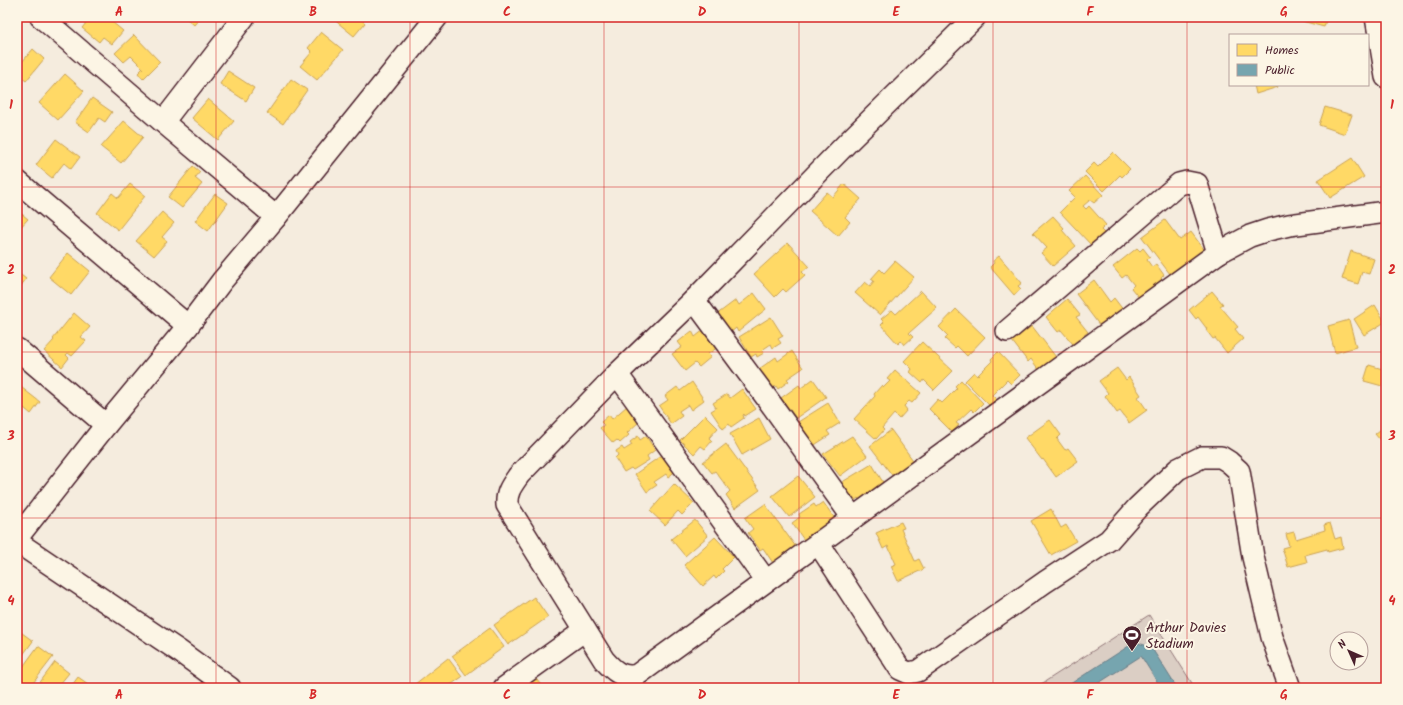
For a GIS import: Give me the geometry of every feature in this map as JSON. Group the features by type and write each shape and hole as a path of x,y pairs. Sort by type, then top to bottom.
{"street":[{"path":"163,122 244,17"},
{"path":"230,688 19,534 106,425 188,326 222,281 276,217 437,17"},
{"path":"975,17 850,140 694,300 617,374 519,476 509,490 507,505 604,660 614,671 630,677 637,675 1218,253 1250,236 1268,230 1289,225 1386,212"},
{"path":"1376,17 1386,77"},
{"path":"55,21 163,122 276,217"},
{"path":"17,181 188,326"},
{"path":"1007,331 1179,184 1186,182 1197,184 1218,253"},
{"path":"694,300 853,518"},
{"path":"17,350 106,425"},
{"path":"617,374 766,581"},
{"path":"818,543 900,669 909,673 918,671 1039,586 1109,540 1138,507 1178,469 1202,457 1221,457 1239,471 1254,557 1272,637 1290,688"},
{"path":"504,688 585,630"}],"shaded area":[{"name":"Arthur Davies Stadium","path":"1149,615 1195,688 1035,688"}],"building: Homes":[{"path":"91,17 106,17 123,31 112,44 103,37 99,42 82,28"},
{"path":"122,17 131,17 128,21"},
{"path":"185,17 201,17 194,25"},
{"path":"361,17 360,18 365,23 354,36 332,18"},
{"path":"1291,17 1327,17 1324,27"},
{"path":"321,32 343,50 317,80 300,66 312,52 308,48"},
{"path":"134,35 160,62 143,79 138,73 143,68 131,56 124,62 115,53"},
{"path":"33,49 44,59 26,81 17,74 17,68"},
{"path":"228,71 254,88 246,101 220,84"},
{"path":"65,74 84,91 58,120 39,103"},
{"path":"291,79 307,90 283,124 267,113"},
{"path":"1254,86 1278,87 1256,94"},
{"path":"92,98 112,112 105,122 99,118 89,132 75,122"},
{"path":"208,99 234,121 218,140 192,118"},
{"path":"1325,107 1352,115 1345,134 1319,125"},
{"path":"124,121 143,137 121,163 101,147"},
{"path":"56,139 80,157 71,169 64,163 52,178 36,165"},
{"path":"1113,152 1130,169 1122,177 1120,175 1104,191 1085,172 1094,163 1098,167"},
{"path":"1352,158 1364,177 1330,198 1318,180"},
{"path":"193,166 200,172 195,178 202,184 182,208 168,197"},
{"path":"1085,176 1103,195 1094,203 1090,200 1083,206 1086,209 1089,206 1106,225 1101,230 1105,234 1092,246 1060,212 1075,197 1069,191"},
{"path":"130,184 145,196 118,230 97,213 112,193 118,198"},
{"path":"844,184 861,199 845,217 850,222 838,236 810,211 827,192 833,197"},
{"path":"215,194 228,203 208,231 195,221"},
{"path":"17,210 28,219 17,231"},
{"path":"162,212 174,223 162,237 167,241 154,256 136,241"},
{"path":"1053,216 1064,228 1062,230 1076,246 1053,266 1041,253 1047,248 1033,233"},
{"path":"1165,220 1180,240 1191,232 1206,252 1173,278 1142,237"},
{"path":"788,243 809,266 802,272 805,275 786,292 783,289 775,297 754,274"},
{"path":"1137,248 1140,251 1143,248 1150,257 1147,260 1152,267 1156,264 1164,275 1161,278 1163,281 1140,299 1131,288 1134,285 1126,275 1122,278 1113,267"},
{"path":"1351,251 1374,259 1369,274 1362,272 1358,284 1342,279"},
{"path":"68,253 90,271 71,295 49,277"},
{"path":"999,256 1022,283 1018,286 1021,289 1014,295 990,267 994,263 993,261"},
{"path":"895,261 914,277 880,315 855,293 865,282 870,286 874,281 871,279 880,269 884,273"},
{"path":"17,272 26,279 17,291"},
{"path":"1094,280 1110,302 1114,298 1124,311 1100,326 1076,294"},
{"path":"921,291 937,308 909,333 913,337 904,345 901,341 898,344 881,325 884,322 881,319 892,310 896,314"},
{"path":"1212,291 1223,304 1220,306 1238,327 1235,329 1243,339 1227,353 1215,338 1213,339 1198,317 1196,319 1189,310"},
{"path":"754,293 766,309 738,332 736,328 730,333 716,315 736,300 739,305"},
{"path":"1067,299 1080,315 1076,317 1088,332 1073,344 1061,330 1058,332 1046,317"},
{"path":"1375,305 1385,322 1364,335 1354,319"},
{"path":"956,309 985,337 967,356 957,346 955,348 945,339 948,336 939,327"},
{"path":"74,313 90,327 81,337 86,341 72,356 68,353 66,355 69,358 62,367 44,351"},
{"path":"771,317 783,336 778,339 781,343 773,348 771,344 762,350 764,353 757,357 756,354 751,357 739,337"},
{"path":"1349,320 1356,347 1335,353 1328,326"},
{"path":"1032,326 1059,361 1042,374 1031,359 1028,362 1012,341"},
{"path":"705,329 718,347 708,354 711,357 699,367 695,363 685,371 672,354 682,347 678,342 692,331 695,337"},
{"path":"922,342 953,371 934,390 924,380 922,383 910,372 912,369 904,361"},
{"path":"792,351 803,368 787,379 789,381 778,389 776,386 772,388 759,369 776,357 778,361"},
{"path":"998,352 1020,375 1011,384 1007,380 992,395 996,399 990,406 965,381 974,372 977,376 992,361 991,359"},
{"path":"1369,365 1386,370 1386,387 1364,381"},
{"path":"1117,368 1126,380 1129,377 1141,395 1138,397 1147,410 1129,423 1120,411 1117,413 1105,396 1108,393 1099,381"},
{"path":"895,370 921,393 912,403 909,401 904,406 907,410 899,419 894,414 882,428 884,430 876,439 854,419 875,396 874,394 882,385 884,387 890,381 887,379"},
{"path":"813,379 826,397 796,418 781,398 799,385 801,388"},
{"path":"961,380 983,403 974,412 971,409 956,423 959,425 952,432 929,409 938,399 942,403 957,388 955,386"},
{"path":"692,382 704,400 691,410 688,405 679,411 682,416 671,424 659,406 668,400 665,396 677,387 680,391"},
{"path":"17,384 40,402 31,414 24,408 17,417"},
{"path":"742,389 756,409 745,416 744,414 744,418 731,427 729,424 723,429 711,411 716,408 713,403 727,394 730,398"},
{"path":"828,403 840,423 827,431 830,435 813,446 798,422"},
{"path":"627,406 640,421 627,433 629,435 620,443 617,440 613,443 600,428 604,425 601,422 609,415 612,419"},
{"path":"705,415 718,428 709,438 712,441 705,449 701,446 694,454 680,440"},
{"path":"759,418 770,439 742,455 730,434"},
{"path":"1050,420 1061,435 1057,439 1065,450 1068,448 1078,461 1056,477 1025,438"},
{"path":"1386,425 1386,445 1385,446 1375,434"},
{"path":"891,430 915,463 895,479 870,446"},
{"path":"638,436 640,440 646,436 655,450 647,456 649,460 633,470 631,468 624,472 615,458 618,455 616,451 622,447 624,450 632,445 630,442"},
{"path":"852,436 867,456 840,476 823,454"},
{"path":"726,444 760,490 735,508 726,495 730,491 715,471 712,473 703,462"},
{"path":"665,453 677,470 668,477 666,474 654,482 657,485 647,492 635,474"},
{"path":"872,464 884,484 878,487 880,491 861,502 858,498 851,503 839,484"},
{"path":"798,476 815,497 789,517 772,496"},
{"path":"674,484 694,503 682,515 678,511 665,525 650,511"},
{"path":"823,502 836,520 812,538 810,536 804,540 792,523 800,517 799,514 814,504 816,507"},
{"path":"765,504 796,547 773,563 763,548 760,550 748,533 753,529 745,518"},
{"path":"1051,509 1061,528 1066,525 1076,541 1051,555 1031,521"},
{"path":"695,520 708,536 685,556 671,539"},
{"path":"901,522 904,528 901,529 915,561 919,559 924,569 898,581 891,566 896,564 888,546 883,549 876,533"},
{"path":"1330,523 1335,539 1341,537 1343,548 1328,552 1327,549 1305,555 1307,562 1288,567 1282,548 1289,546 1286,534 1294,532 1296,539 1325,530 1324,525"},
{"path":"715,537 734,557 722,569 724,571 716,579 714,576 703,586 684,565"},
{"path":"534,597 548,617 508,645 494,625"},
{"path":"490,628 504,647 466,675 452,656"},
{"path":"18,630 33,641 17,663 17,631"},
{"path":"38,646 53,657 30,687 17,678 17,675"},
{"path":"448,658 462,677 446,688 410,688"},
{"path":"55,662 69,673 60,684 64,687 42,688 38,685"},
{"path":"534,676 543,688 519,688"},
{"path":"78,677 94,688 70,688"}],"building: Public":[{"path":"1135,642 1151,647 1177,688 1161,688 1141,656 1091,688 1064,688"}],"place":[{"name":"Arthur Davies Stadium","path":"1132,652"}]}
